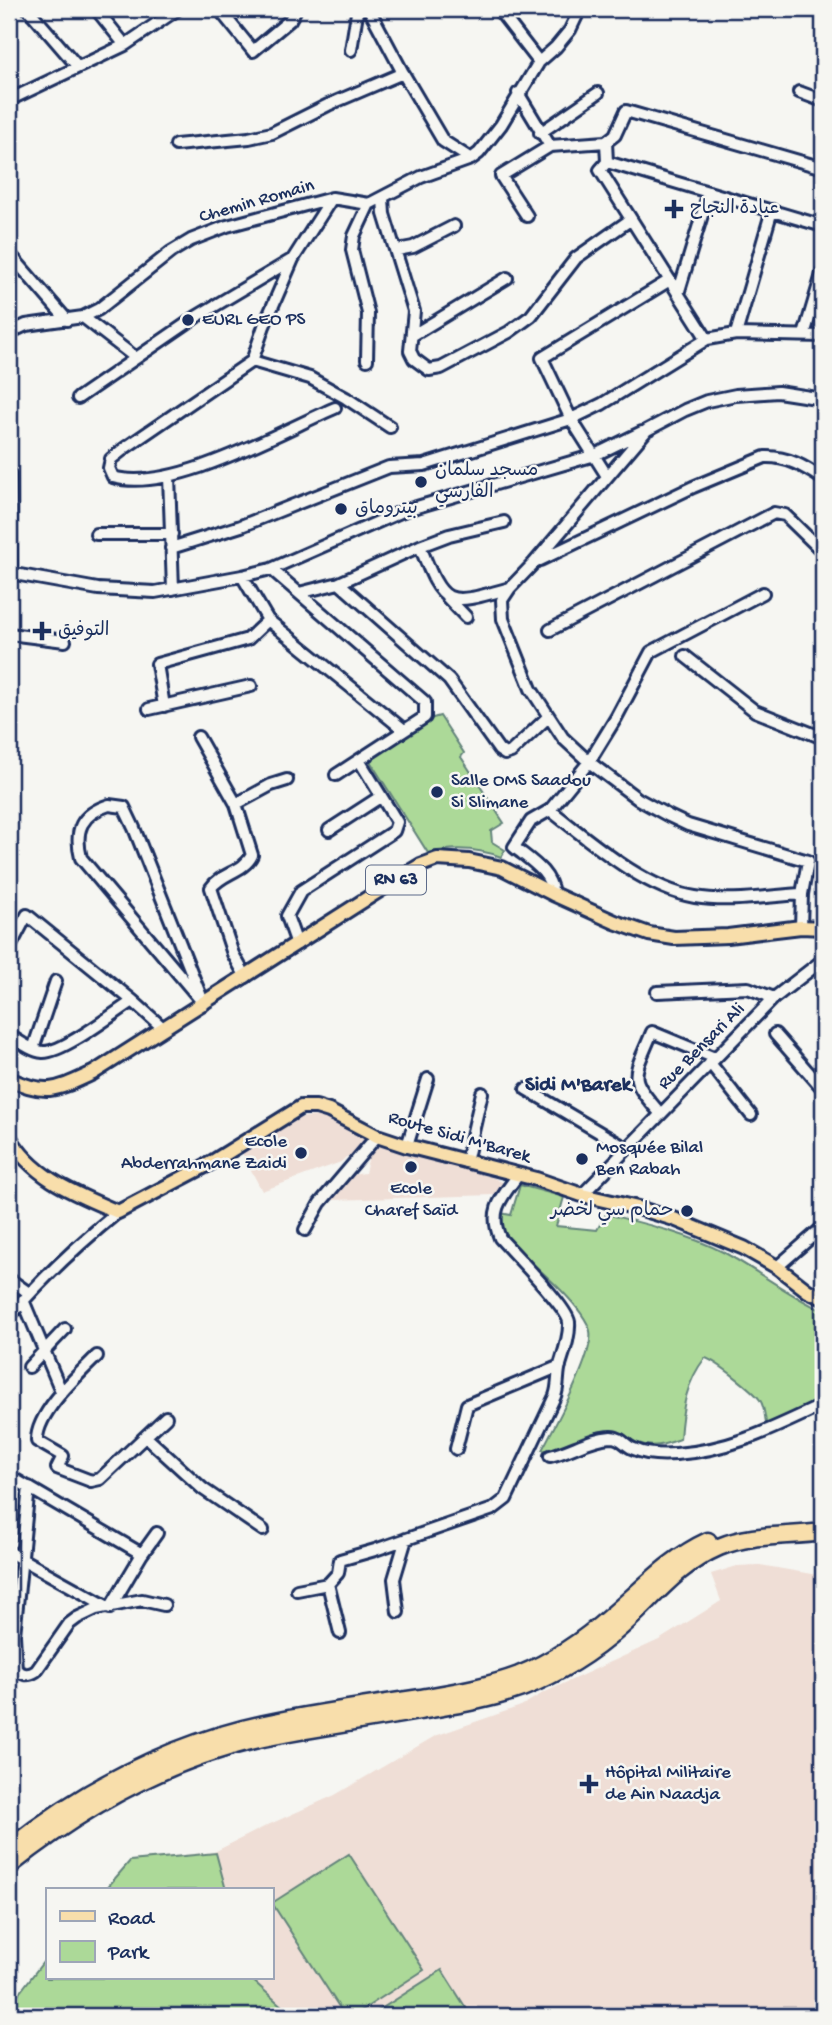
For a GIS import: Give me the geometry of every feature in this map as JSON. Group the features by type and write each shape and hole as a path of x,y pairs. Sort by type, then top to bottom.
{"highway":[{"path":"9,1849 77,1801 167,1754 222,1735 277,1721 462,1691 517,1675 535,1668 582,1639 612,1615 659,1570 694,1548 744,1529 823,1521"},
{"path":"9,1866 84,1812 125,1788 226,1747 280,1734 465,1704 522,1688 558,1671 592,1650 623,1626 667,1580 709,1552 730,1543 755,1538 823,1532"}],"main road":[{"name":"RN 63","path":"9,1079 38,1091 66,1086 93,1073 421,864 437,859 469,861 502,868 615,922 649,934 674,938 728,936 801,927 823,928"},
{"name":"Route Sidi M'Barek","path":"118,1212 209,1164 301,1107 316,1107 377,1136 407,1146 638,1208 708,1231 777,1267 801,1287 823,1298"},
{"path":"9,1136 23,1159 36,1170 66,1189 118,1212"}],"street":[{"path":"28,9 78,67"},
{"path":"96,9 125,45"},
{"path":"9,100 125,45 178,9"},
{"path":"219,9 253,51 290,20 296,9"},
{"path":"351,50 360,9"},
{"path":"369,9 402,73 443,141 471,159"},
{"path":"498,9 539,62"},
{"path":"367,360 368,313 352,250 354,236 369,204 421,177 471,159 480,153 501,125 539,62 570,30 580,9"},
{"path":"176,145 249,138 272,133 402,73"},
{"path":"799,92 823,101"},
{"path":"518,93 550,146"},
{"path":"540,133 598,93"},
{"path":"527,216 501,176 550,146 606,142 615,135 626,111 823,168"},
{"path":"606,142 607,162 600,170 707,339"},
{"path":"607,162 823,226"},
{"path":"678,294 709,192"},
{"path":"332,198 293,259 252,361 111,459 109,468 113,477 127,481 169,476 202,467 335,408"},
{"name":"Chemin Romain","path":"9,333 26,325 83,317 99,309 171,252 191,240 227,226 332,198 369,204"},
{"path":"383,198 384,214 414,311 410,351 414,359 429,370 441,368 531,317 576,258 631,220"},
{"path":"736,334 772,211"},
{"path":"397,250 413,247 454,226"},
{"path":"9,253 67,320"},
{"path":"78,398 196,317 293,259"},
{"path":"804,335 823,271"},
{"path":"413,335 507,278"},
{"path":"607,476 570,419 542,358 670,280"},
{"path":"83,317 136,358"},
{"path":"171,548 241,526 389,467 424,465 570,419 602,404 707,339 736,334 823,336"},
{"path":"252,361 310,378 390,427"},
{"path":"10,474 10,574 99,589 155,592 271,569 403,511 594,456 707,401 736,395 778,392 823,399"},
{"path":"647,430 510,588 502,600 503,619 531,689 563,738 589,762 638,799 668,816 688,825 808,861 802,894 801,927"},
{"path":"534,563 693,486 765,457 778,456 804,466 823,479"},
{"path":"169,476 173,589"},
{"path":"551,630 774,513 785,515 823,552"},
{"path":"299,593 339,583 420,545 503,522"},
{"path":"96,534 172,534"},
{"path":"420,545 434,581 466,617"},
{"path":"271,569 425,702 425,717 336,775"},
{"path":"242,576 268,620 404,730"},
{"path":"339,583 449,680 499,750 505,754 511,752 548,717"},
{"path":"447,597 461,600 510,588"},
{"path":"553,894 551,882 545,872 514,847 531,821 550,810 589,762 652,652 763,593"},
{"path":"164,706 157,664 248,639 268,620"},
{"path":"9,634 65,641"},
{"path":"685,656 755,711 823,738"},
{"path":"149,709 251,686"},
{"path":"198,737 236,804 252,855 245,865 211,888 233,954 246,977"},
{"path":"297,944 287,916 301,891 397,827 397,822 359,760"},
{"path":"236,804 271,785 287,780"},
{"path":"329,830 380,797"},
{"path":"109,805 124,807 204,1004 81,858 77,841 81,824 94,810 109,805"},
{"path":"550,810 646,879 694,897 723,899 802,894"},
{"path":"9,949 12,933 27,915 163,1028"},
{"name":"Rue Bensari Ali","path":"582,1195 774,998 823,960"},
{"path":"33,1049 56,981"},
{"path":"657,992 748,988 774,998"},
{"path":"9,1035 33,1049 44,1052 58,1050 133,1001"},
{"path":"660,1113 639,1090 636,1082 636,1072 652,1032 712,1060 751,1115"},
{"path":"775,1034 823,1089"},
{"path":"407,1146 428,1079"},
{"path":"526,1090 626,1148"},
{"path":"466,1162 482,1093"},
{"path":"305,1230 320,1203 377,1136"},
{"path":"297,1590 328,1584 338,1573 340,1560 484,1514 506,1499 560,1384 559,1366 563,1359 569,1320 560,1304 500,1238 495,1227 496,1210 518,1175"},
{"name":"Route Sidi M'Barek","path":"9,1317 73,1249 118,1212"},
{"path":"777,1267 823,1227"},
{"path":"9,1279 26,1296 61,1391"},
{"path":"29,1367 65,1329"},
{"path":"97,1356 61,1391 38,1430 37,1437 41,1445 63,1456 57,1468 96,1481 166,1417"},
{"path":"456,1449 467,1405 559,1366"},
{"path":"550,1456 585,1443 613,1437 642,1452 675,1454 703,1451 741,1443 823,1405"},
{"path":"146,1437 203,1489 263,1530"},
{"path":"9,1476 142,1554"},
{"path":"29,1487 11,1633 16,1670 24,1675 31,1675 69,1624 96,1609 142,1600 164,1605"},
{"path":"110,1608 157,1533"},
{"path":"398,1612 394,1579 406,1539"},
{"path":"9,1552 110,1608"},
{"path":"328,1584 340,1633"}],"shaded area":[{"name":"Ecole Abderrahmane Zaidi","path":"322,1116 366,1135 365,1145 358,1158 346,1157 341,1162 262,1191 240,1149 293,1118"},
{"name":"Ecole Charef Saïd","path":"375,1143 504,1183 494,1195 332,1200 351,1175 365,1173 368,1160 364,1158"},
{"name":"Hôpital Militaire de Ain Naadja","path":"760,1565 823,1576 823,2016 9,2016 9,2001 46,1965 46,1980 273,1980 273,1888 108,1888 133,1860 214,1852 335,1795 435,1736 521,1706 543,1693 659,1640 721,1601 711,1574 737,1566"}],"green space":[{"name":"Salle OMS Saadou Si Slimane","path":"440,716 464,753 461,757 504,823 491,831 492,842 505,850 501,857 465,849 428,853 370,761 376,754 426,720"},
{"path":"520,1185 564,1197 556,1226 597,1230 606,1214 667,1230 725,1253 823,1311 823,1401 767,1428 760,1400 743,1383 705,1358 693,1377 686,1396 680,1439 649,1446 609,1430 592,1434 560,1449 542,1450 580,1373 590,1342 590,1331 586,1320 567,1296 507,1241 500,1227 500,1213 511,1215"},
{"path":"216,1853 225,1888 107,1888 130,1861"},
{"path":"349,1854 424,1970 353,2016 345,2016 273,1902"},
{"path":"46,1958 46,1980 252,1980 293,2016 34,2016 10,2005"},
{"path":"442,1970 471,2016 370,2016"}],"place":[{"name":"عيادة النجاح","path":"674,209"},
{"name":"EURL GEO PS","path":"188,320"},
{"name":"مسجد سلمان الفارسي","path":"421,482"},
{"name":"بيتروماق","path":"341,509"},
{"name":"التوفيق","path":"42,631"},
{"name":"Salle OMS Saadou Si Slimane","path":"437,792"},
{"name":"Ecole Abderrahmane Zaidi","path":"301,1153"},
{"name":"Mosquée Bilal Ben Rabah","path":"582,1159"},
{"name":"Ecole Charef Saïd","path":"411,1167"},
{"name":"حمام سي لخضر","path":"687,1211"},
{"name":"Hôpital Militaire de Ain Naadja","path":"589,1784"}],"district":[{"name":"Sidi M'Barek","path":"578,1086"}]}
